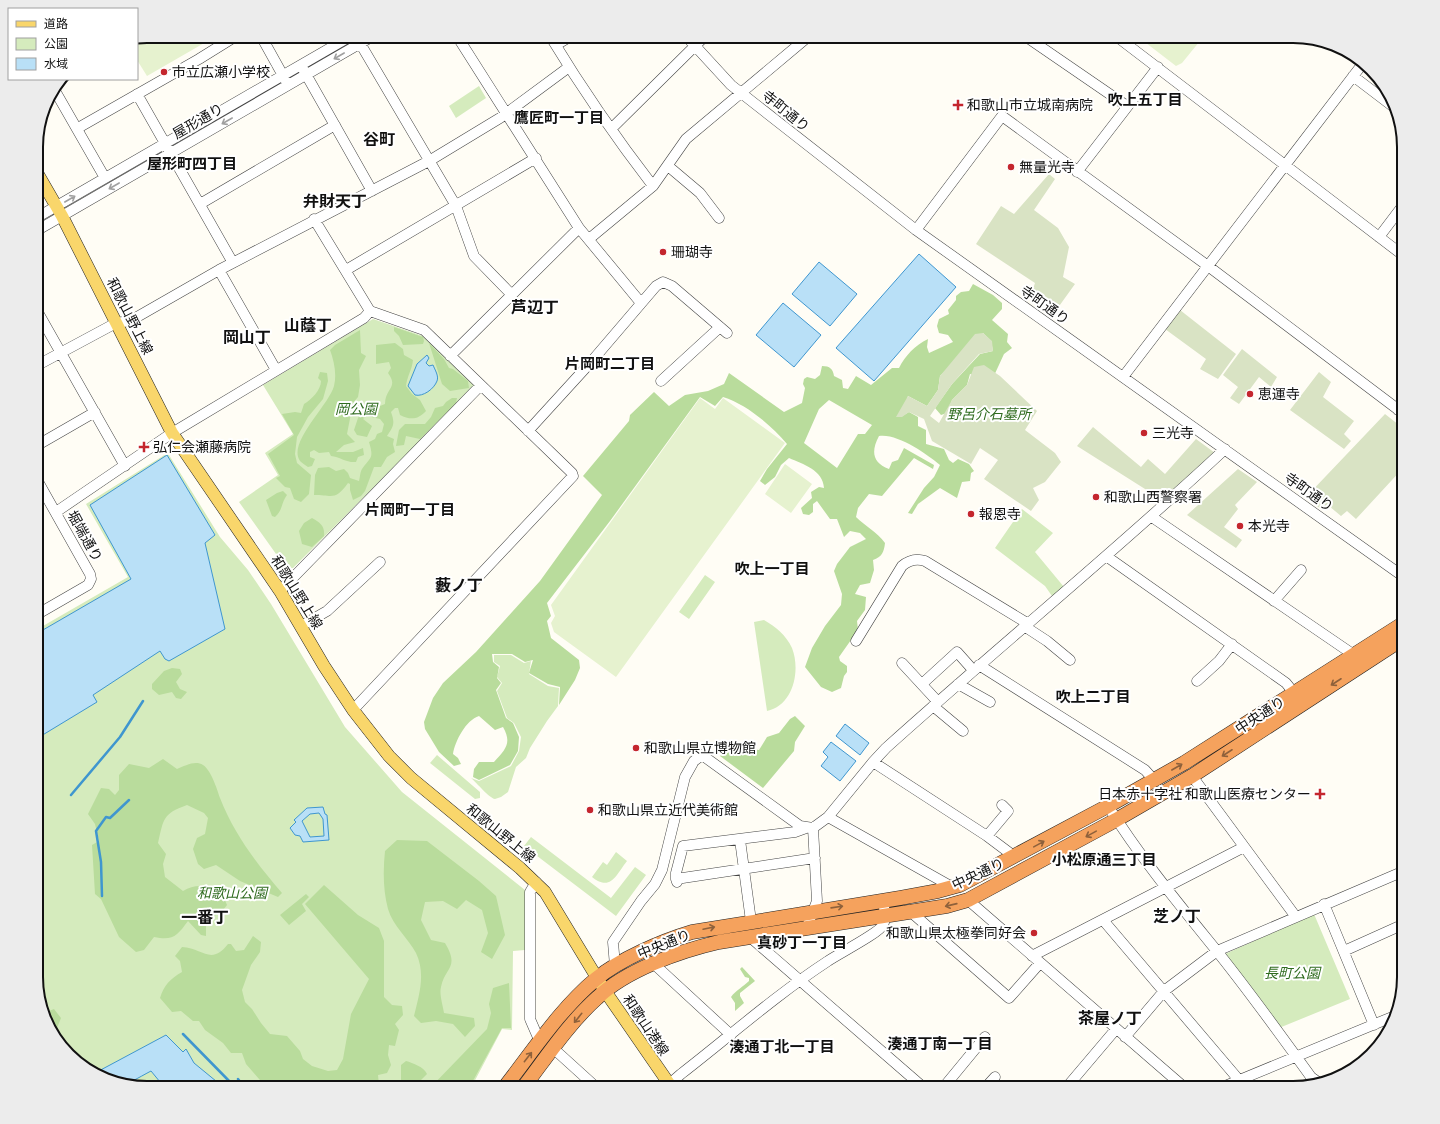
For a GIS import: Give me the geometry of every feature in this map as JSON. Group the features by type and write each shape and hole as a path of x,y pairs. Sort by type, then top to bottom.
{"highway":[{"name":"中央通り","path":"509,1081 572,1002 597,978 615,966 685,934 751,921 883,901 954,888 1015,857 1108,806 1298,698 1357,660 1397,629"},
{"name":"中央通り","path":"1357,660 1397,641"},
{"name":"中央通り","path":"529,1081 582,1012 605,991 654,964 697,947 807,927 947,906 968,900 1116,820 1192,776 1298,698"}],"main road":[{"name":"和歌山野上線","path":"43,183 60,211 172,433 280,591 324,666 353,710 389,756 417,784 536,882 554,904 597,978"},
{"name":"和歌山港線","path":"597,978 665,1081"}],"street":[{"path":"78,128 224,43"},
{"path":"265,43 288,85"},
{"name":"屋形通り","path":"43,225 105,178 339,43"},
{"name":"屋形通り","path":"43,216 60,211 171,153 306,75 354,43"},
{"path":"360,43 456,206 474,256 512,295"},
{"path":"462,43 507,112 579,228 641,303"},
{"path":"559,43 556,45 569,67 632,159 653,186"},
{"name":"寺町通り","path":"692,43 722,76 741,93 916,230 1397,572"},
{"path":"612,128 641,102 697,43"},
{"path":"589,239 653,186 686,139 798,43"},
{"path":"1035,43 1128,106"},
{"path":"1125,43 1397,251"},
{"path":"300,65 372,191"},
{"path":"43,362 116,323 130,321 219,270 429,160 500,118 569,67"},
{"path":"1077,172 1158,67"},
{"path":"1123,377 1360,67"},
{"path":"1353,76 1386,101"},
{"path":"57,94 78,128 105,178"},
{"path":"137,94 233,263"},
{"path":"916,230 1002,116 1397,404"},
{"path":"200,204 335,125"},
{"path":"346,270 536,158"},
{"path":"668,166 700,193 718,218"},
{"path":"1379,237 1397,213"},
{"path":"314,219 370,311 424,330 480,386 572,473 573,476 353,710"},
{"path":"450,356 579,228"},
{"path":"219,270 276,370"},
{"path":"528,431 656,286 663,282 672,286 723,330 661,381"},
{"path":"43,490 56,512 172,433 364,318 370,311"},
{"path":"43,321 125,466"},
{"path":"280,591 480,386"},
{"path":"43,442 95,412"},
{"path":"815,858 744,868 676,880 676,873 682,846 795,832 810,828 828,817 873,762 976,667 1152,518 1225,450"},
{"name":"堀端通り","path":"43,611 88,585 91,579 90,574 56,512"},
{"path":"1152,518 1274,601 1357,660"},
{"path":"1106,556 1286,683 1298,698"},
{"path":"856,641 902,566 908,561 914,560 925,562 1026,625 1070,660"},
{"path":"301,626 327,611 380,562"},
{"path":"1274,601 1301,570"},
{"path":"1197,681 1219,661 1232,644"},
{"path":"922,684 957,652 976,667 1145,770 1154,780"},
{"path":"902,663 922,684 936,704 963,731"},
{"path":"958,684 990,702"},
{"path":"615,966 613,942 641,901 655,884 662,870 684,777 694,760 702,755 800,826 810,828"},
{"path":"873,762 987,836 1015,857"},
{"path":"1192,776 1296,917"},
{"path":"987,836 1008,812 1002,805"},
{"path":"1108,806 1116,820 1165,888 1217,951 1314,1078"},
{"path":"828,817 954,888"},
{"path":"807,927 817,901 815,858 810,828"},
{"path":"740,840 751,921"},
{"path":"910,912 1009,998 1036,960 1103,920 1244,847"},
{"path":"1124,1037 1164,990 1217,951 1397,873"},
{"path":"536,882 530,892 530,1019 540,1042"},
{"path":"968,900 1124,1037 1177,1081"},
{"path":"676,1081 731,1035 800,981 828,961 876,932 883,925 885,916 883,901"},
{"path":"1324,904 1374,1025"},
{"path":"1103,920 1239,1080 1388,1019"},
{"path":"1344,951 1397,927"},
{"path":"750,937 916,1081"},
{"path":"654,964 731,1035"},
{"path":"1072,1081 1116,1029"},
{"path":"948,1081 985,1037"},
{"path":"554,1049 589,1081"},
{"path":"991,1081 994,1077"}],"green space":[{"path":"204,43 147,76 138,62 138,44"},
{"path":"1146,43 1198,43 1182,63 1176,66"},
{"path":"479,86 486,98 456,118 449,106"},
{"path":"1049,174 1055,179 1034,210 1058,228 1069,247 1063,277 1075,284 1057,309 1033,289 1035,283 976,244 1001,206 1014,214"},
{"path":"973,284 993,295 1002,303 1002,309 992,320 1008,334 1007,342 1012,348 1004,354 992,380 970,374 967,385 952,400 947,413 941,415 935,408 952,384 980,354 993,351 991,341 983,333 940,376 938,390 927,406 908,396 902,416 909,412 918,417 918,426 926,430 926,444 944,449 949,460 953,463 958,459 969,464 974,471 971,473 970,481 962,482 957,498 940,488 918,504 912,514 908,513 924,488 934,477 940,465 928,455 903,441 886,436 879,436 876,441 874,451 876,460 883,466 889,469 892,462 898,460 904,448 934,465 933,469 914,458 882,496 869,494 858,508 856,517 885,543 882,554 873,560 874,570 870,583 860,585 855,594 866,597 865,610 857,621 858,630 839,657 840,661 847,666 847,672 844,676 841,688 832,692 821,687 805,667 812,648 825,626 841,605 842,594 834,571 837,564 850,547 866,539 860,533 850,531 844,537 837,519 830,519 817,501 813,504 813,512 809,515 803,514 801,508 812,498 811,492 819,487 824,488 820,477 806,465 789,458 781,465 775,477 765,485 760,481 767,469 787,444 758,416 732,400 723,397 715,406 700,397 610,521 547,603 551,616 547,621 551,638 579,660 580,668 575,680 559,705 560,687 548,684 529,673 533,660 525,662 512,654 492,654 493,662 499,667 497,678 501,683 496,690 506,718 513,723 519,737 518,751 510,765 479,780 473,777 474,769 479,762 494,762 502,753 507,742 506,733 503,727 495,730 479,716 474,718 466,726 456,743 453,754 458,758 461,764 454,766 439,752 425,729 424,722 433,698 443,683 476,652 540,581 602,495 583,476 629,421 630,415 654,392 669,406 685,395 708,391 724,384 729,373 784,412 802,403 805,388 803,384 804,379 807,377 815,379 820,375 822,366 831,368 834,376 842,380 843,388 848,389 856,376 871,385 892,368 899,368 911,351 923,341 928,339 927,347 929,353 953,342 948,335 939,333 937,326 939,319 949,314 948,310 956,300 956,296 961,292 969,291","holes":["829,400 872,425 865,434 858,434 837,468 804,443 819,409"]},
{"path":"1180,310 1236,354 1218,379 1200,369 1206,359 1165,329"},
{"name":"岡公園","path":"373,319 426,337 475,386 293,568 286,568 239,502 278,475 265,453 293,434 263,385"},
{"path":"394,327 423,337 423,344 403,345 399,336 394,331"},
{"path":"360,330 361,353 366,356 359,370 360,385 358,397 353,403 347,434 355,442 344,445 336,452 353,452 363,448 364,455 358,457 356,462 353,462 331,456 329,452 319,453 314,450 310,452 310,457 315,459 312,466 308,467 300,461 298,453 299,444 310,424 331,394 334,386 335,368 330,350 335,345"},
{"name":"野呂介石墓所","path":"983,333 992,341 993,351 979,354 952,384 930,416 939,423 952,400 967,385 974,367 984,365 1000,376 1037,411 1025,430 1055,453 1061,462 1045,482 1033,488 1039,500 1031,511 984,479 998,460 980,448 971,464 932,441 924,419 909,412 902,417 896,417 908,396 927,406 938,390 940,376 975,334"},
{"path":"395,343 403,349 404,355 413,360 406,386 412,394 420,400 426,411 417,418 407,418 400,415 398,408 395,408 391,412 393,424 387,436 394,439 393,444 395,452 387,457 381,467 374,467 365,491 361,496 353,500 350,484 348,483 337,495 314,495 315,475 318,468 329,467 336,471 344,469 350,478 359,481 361,470 371,457 369,442 375,439 377,434 382,432 384,424 380,419 367,416 363,419 372,426 367,437 357,435 354,430 358,418 365,408 370,411 379,410 380,406 385,404 387,395 392,385 391,378 388,373 391,368 389,362 376,364 376,345"},
{"path":"429,343 444,359 449,368 453,369 468,381 469,388 450,391 442,384"},
{"path":"1242,349 1277,377 1271,387 1259,377 1239,404 1230,398 1238,387 1223,375"},
{"path":"320,372 327,373 328,381 323,399 308,417 297,437 295,454 297,463 311,475 309,494 301,502 294,499 290,488 285,487 276,478 280,476 268,454 294,435 282,414 295,412 301,413 304,404 310,400 321,384 321,381 318,378"},
{"path":"1319,372 1331,382 1323,397 1354,421 1344,434 1351,441 1344,449 1290,410"},
{"path":"452,398 457,398 456,403 420,439 406,436 404,445 396,446 399,430 405,424 425,424 431,417 435,408 443,406"},
{"path":"700,398 715,409 723,398 785,443 616,677 554,632 551,623 555,616 551,605"},
{"path":"1385,414 1397,423 1397,475 1356,519 1347,511 1341,516 1329,506 1322,510 1306,497"},
{"path":"1093,427 1141,467 1148,459 1165,474 1196,439 1215,453 1164,501 1077,446"},
{"name":"和歌山公園","path":"166,454 169,455 220,537 248,570 271,604 345,727 402,792 525,890 525,950 513,951 512,1030 502,1029 475,1081 133,1080 113,1075 89,1064 64,1040 51,1017 43,984 43,626 128,577 86,504"},
{"path":"785,464 812,484 791,513 765,494"},
{"path":"1238,469 1257,482 1235,505 1238,509 1224,527 1242,540 1236,548 1187,515"},
{"path":"283,491 287,495 281,509 275,517 272,516 266,500"},
{"path":"1022,509 1053,533 1035,552 1064,587 1052,596 1045,586 995,548"},
{"path":"312,518 324,529 324,536 312,547 302,544 299,531 304,523"},
{"path":"705,575 715,582 689,619 679,612"},
{"path":"764,620 777,629 787,639 795,657 796,667 793,686 789,695 776,708 767,711 754,622"},
{"path":"494,655 511,655 524,663 531,661 529,674 548,686 559,688 558,706 530,748 526,758 516,767 508,792 495,799 486,793 471,778 479,781 511,766 519,751 521,737 514,723 507,718 497,691 502,683 497,677 500,666 494,662"},
{"path":"172,668 180,669 182,674 176,682 180,689 187,692 181,699 176,698 172,692 159,695 152,689 152,684 164,671"},
{"path":"795,716 805,726 795,742 794,751 763,788 720,756 725,751 731,751 735,746 759,750 767,737 779,733 790,719"},
{"path":"437,755 480,792 480,798 475,799 430,763"},
{"path":"163,759 177,769 197,763 206,767 239,836 255,860 282,893 278,897 240,881 216,865 204,869 198,864 193,849 197,838 205,834 208,818 204,813 187,805 179,808 165,818 158,843 166,854 163,864 165,877 183,891 188,888 202,886 221,891 227,905 220,914 206,918 206,936 201,935 188,921 174,936 170,938 154,937 144,950 136,952 119,937 101,899 95,894 92,845 99,841 95,824 88,814 101,788 109,789 115,795 119,790 119,775 129,764 149,768"},
{"path":"531,837 611,898 635,867 646,875 616,916 524,846"},
{"path":"397,840 427,841 496,896 505,935 492,959 481,952 488,933 482,910 466,900 457,909 443,901 425,902 421,920 431,940 445,943 449,951 451,963 441,987 441,1000 444,1013 474,1018 475,1026 465,1037 453,1024 436,1021 421,1023 414,1016 421,984 421,969 416,953 390,915 384,887 385,851"},
{"path":"616,852 627,861 616,876 609,882 604,883 592,877 603,862 607,865"},
{"path":"324,885 358,915 379,928 384,941 384,997 392,1005 402,1006 403,1015 395,1024 399,1030 395,1046 389,1045 388,1055 391,1065 387,1073 378,1075 379,1081 261,1081 246,1064 242,1053 231,1053 223,1043 205,1030 199,1021 193,1021 181,1011 172,1012 160,998 163,989 168,983 182,972 180,961 175,956 182,947 212,955 217,954 228,944 231,944 236,951 244,950 253,936 261,942 260,952 251,965 242,990 245,1002 252,1009 270,1034 287,1036 300,1051 303,1059 312,1066 328,1071 337,1070 343,1059 351,1014 369,979 305,904"},
{"path":"306,894 309,897 302,904 306,911 289,925 280,915"},
{"name":"長町公園","path":"1314,914 1350,999 1279,1028 1225,954"},
{"path":"742,967 755,981 740,993 744,1003 735,1011 735,1003 731,997 749,981 749,978 745,977 740,969"},
{"path":"509,983 511,1028 502,1028 473,1081 437,1081 487,1029 491,1013 489,1004 493,988"},
{"path":"54,1009 61,1018 57,1028 51,1017 49,1011"},
{"path":"406,1061 415,1064 421,1067 427,1074 420,1081 401,1081 401,1065"}],"water":[{"path":"919,254 956,287 874,381 836,348"},
{"path":"819,262 857,294 830,326 792,294"},
{"path":"783,303 821,335 794,367 756,335"},
{"path":"427,355 429,358 426,363 429,366 433,365 437,375 437,381 428,392 421,395 415,395 408,386 417,364"},
{"path":"167,455 215,535 205,543 225,629 169,661 165,659 160,651 93,695 97,702 43,735 43,630 131,579 90,505"},
{"path":"845,724 869,743 860,755 836,736"},
{"path":"831,742 856,761 840,781 821,766 828,757 823,752"},
{"path":"323,807 325,814 327,815 329,840 303,842 300,836 295,835 290,828 296,822 294,820 307,808","holes":["319,813 323,819 324,836 310,837 302,821 310,814"]},
{"path":"166,1035 183,1052 186,1049 194,1063 216,1081 159,1081 151,1071 133,1080 113,1075 101,1070"}],"waterway":[{"path":"71,795 120,737 143,701"},
{"path":"102,896 101,862 96,831 106,817 110,818 129,800"},
{"path":"183,1034 229,1081"}],"place":[{"name":"市立広瀬小学校","path":"164,72"},
{"name":"和歌山市立城南病院","path":"958,105"},
{"name":"無量光寺","path":"1011,167"},
{"name":"珊瑚寺","path":"663,252"},
{"name":"恵運寺","path":"1250,394"},
{"name":"三光寺","path":"1144,433"},
{"name":"弘仁会瀬藤病院","path":"144,447"},
{"name":"和歌山西警察署","path":"1096,497"},
{"name":"報恩寺","path":"971,514"},
{"name":"本光寺","path":"1240,526"},
{"name":"和歌山県立博物館","path":"636,748"},
{"name":"日本赤十字社 和歌山医療センター","path":"1320,794"},
{"name":"和歌山県立近代美術館","path":"590,810"},
{"name":"和歌山県太極拳同好会","path":"1034,933"}],"district":[{"name":"吹上五丁目","path":"1145,100"},
{"name":"鷹匠町一丁目","path":"559,118"},
{"name":"谷町","path":"379,139"},
{"name":"屋形町四丁目","path":"192,164"},
{"name":"弁財天丁","path":"335,201"},
{"name":"芦辺丁","path":"535,307"},
{"name":"山蔭丁","path":"308,325"},
{"name":"岡山丁","path":"247,337"},
{"name":"片岡町二丁目","path":"610,364"},
{"name":"片岡町一丁目","path":"410,510"},
{"name":"吹上一丁目","path":"772,569"},
{"name":"藪ノ丁","path":"459,585"},
{"name":"吹上二丁目","path":"1093,697"},
{"name":"小松原通三丁目","path":"1104,860"},
{"name":"芝ノ丁","path":"1177,916"},
{"name":"一番丁","path":"205,917"},
{"name":"真砂丁一丁目","path":"802,943"},
{"name":"茶屋ノ丁","path":"1110,1018"},
{"name":"湊通丁南一丁目","path":"940,1044"},
{"name":"湊通丁北一丁目","path":"782,1047"}]}
